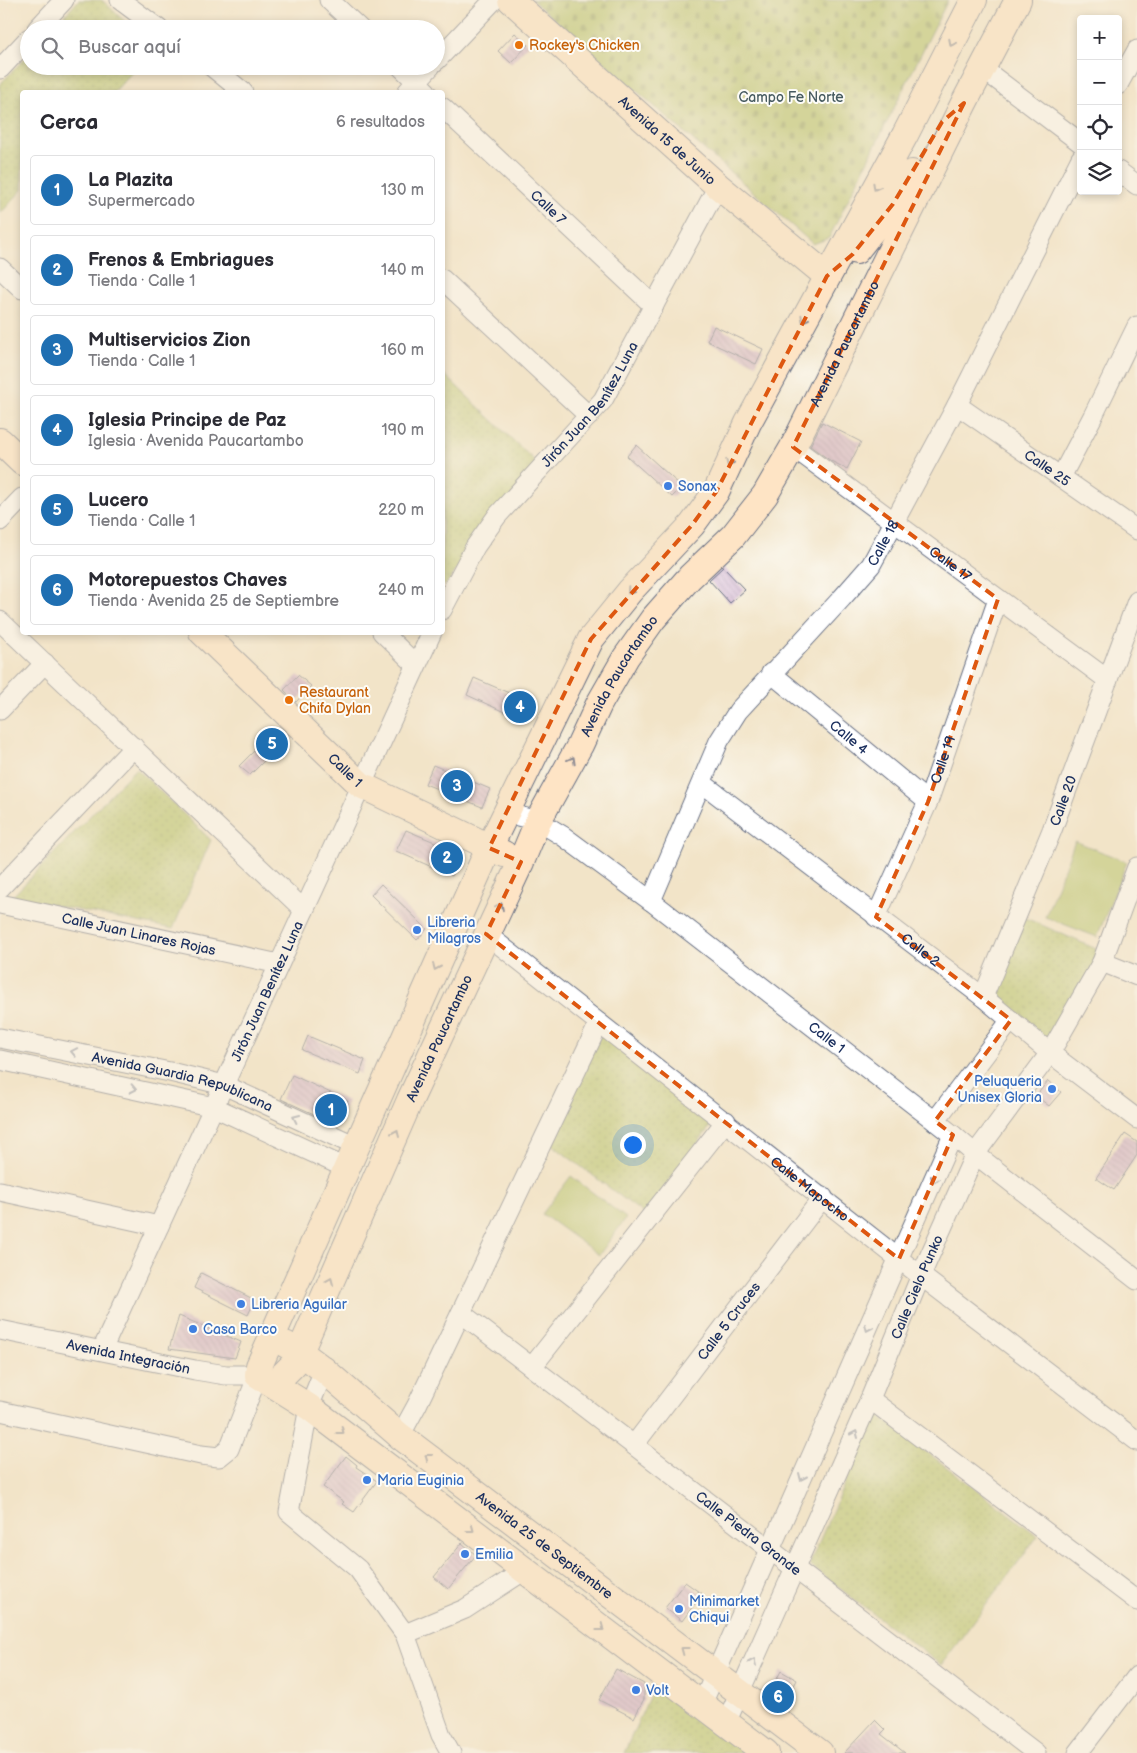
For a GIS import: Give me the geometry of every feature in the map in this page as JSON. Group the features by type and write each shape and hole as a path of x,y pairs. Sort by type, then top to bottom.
{"main road":[{"name":"Avenida 15 de Junio","path":"511,0 718,186 827,276"},
{"path":"766,1753 309,1407 266,1380 259,1366 489,848 591,639 630,591 692,525 716,492 748,423 905,135 974,0"},
{"name":"Avenida Paucartambo","path":"266,1380 294,1364 300,1352 406,1109 521,862 538,821 580,745 599,704 626,657 653,618 684,584 733,536 765,495 793,447 964,103 1018,0"},
{"path":"827,276 853,254 893,204 942,122 964,103"},
{"path":"0,441 20,460"},
{"name":"Calle 1","path":"205,635 362,785 521,862"},
{"name":"Avenida 25 de Septiembre","path":"269,1341 288,1345 300,1352 324,1370 400,1436 820,1753"}],"street":[{"path":"45,20 64,0"},
{"path":"120,0 147,20"},
{"path":"329,0 350,20"},
{"path":"445,52 494,0"},
{"path":"0,69 20,48"},
{"path":"1122,78 1137,50"},
{"path":"983,69 1077,140"},
{"path":"220,75 236,90"},
{"path":"407,75 417,89 426,75"},
{"name":"Calle 7","path":"445,110 654,306"},
{"name":"Calle 18","path":"652,901 719,741 738,711 871,565 957,405 1077,166"},
{"path":"1122,174 1137,185"},
{"name":"Jirón Juan Benítez Luna","path":"445,604 475,547 497,516 603,400 718,186"},
{"path":"0,268 20,287"},
{"path":"445,282 589,416"},
{"path":"1061,477 1137,326"},
{"name":"Calle 25","path":"957,405 1137,530"},
{"name":"Calle 17","path":"793,447 1108,680"},
{"path":"0,521 20,500"},
{"name":"Calle 19","path":"876,917 928,802 998,599"},
{"name":"Calle 20","path":"983,997 1052,830 1137,601"},
{"path":"0,621 304,910"},
{"path":"385,635 416,665"},
{"name":"Jirón Juan Benítez Luna","path":"102,1350 431,635"},
{"path":"0,710 45,663"},
{"name":"Calle 4","path":"771,673 928,802"},
{"path":"0,888 134,747"},
{"name":"Calle 2","path":"702,783 983,997 1050,1053 1137,1119"},
{"name":"Calle 1","path":"506,813 538,821 563,836 652,901 1137,1280"},
{"name":"Calle Cielo Punko","path":"726,1722 870,1398 921,1275 975,1154 1050,1053 1102,962 1137,867"},
{"name":"Calle Juan Linares Rojas","path":"0,904 279,964"},
{"name":"Calle Mapocho","path":"486,934 899,1258 1137,1441"},
{"path":"1102,962 1137,976"},
{"path":"935,1121 1011,1020"},
{"path":"400,1436 418,1405 599,1023"},
{"name":"Avenida Guardia Republicana","path":"0,1038 170,1072 224,1085 351,1157"},
{"name":"Avenida Guardia Republicana","path":"0,1060 214,1107 351,1157"},
{"path":"532,1367 726,1122"},
{"name":"Calle Cielo Punko","path":"702,1704 953,1135"},
{"path":"0,1191 159,1226"},
{"name":"Calle 5 Cruces","path":"634,1445 823,1197"},
{"name":"Calle Piedra Grande","path":"461,1314 1036,1753"},
{"name":"Avenida Integración","path":"0,1330 195,1370 266,1380"},
{"path":"324,1370 309,1407 289,1512 358,1569 404,1634 441,1735 451,1753"},
{"path":"0,1411 201,1455 219,1457 229,1449 266,1380"},
{"path":"870,1398 1137,1601"},
{"path":"404,1634 465,1609 526,1570"},
{"path":"1078,1753 1137,1676"}],"highlighted area":[{"path":"964,103 793,447 998,599 928,802 876,917 1011,1020 935,1121 953,1135 899,1259 486,934 521,862 489,848 591,639 692,525 716,492 827,276 853,254 893,204 942,122"}],"green space":[{"path":"79,0 102,0 123,20 60,20"},
{"name":"Campo Fe Norte","path":"532,0 948,0 829,238 813,244"},
{"path":"20,63 20,75 130,75 116,90 20,90 20,192 0,214 0,84"},
{"path":"445,375 537,463 445,586"},
{"path":"136,768 211,840 173,929 12,897"},
{"path":"1075,841 1127,862 1097,937 1045,917"},
{"path":"1021,916 1103,952 1056,1047 988,997"},
{"path":"601,1034 713,1123 644,1214 547,1141"},
{"path":"571,1176 626,1218 599,1255 542,1214"},
{"path":"875,1413 1038,1536 941,1665 809,1565"},
{"path":"655,1684 748,1753 624,1753"}],"building":[{"path":"515,33 528,45 511,63 498,51"},
{"path":"714,326 763,349 756,364 707,341"},
{"path":"822,422 861,442 847,469 831,461 810,446"},
{"path":"636,445 682,487 672,497 627,456"},
{"path":"723,567 745,590 730,603 709,580"},
{"path":"298,675 311,686 296,702 284,690"},
{"path":"474,678 530,702 522,720 467,695"},
{"path":"271,734 281,744 250,775 239,766"},
{"path":"433,765 490,789 482,807 425,784"},
{"path":"406,830 456,851 459,862 452,876 396,851"},
{"path":"381,884 427,929 417,940 371,895"},
{"path":"308,1036 365,1060 360,1074 302,1050"},
{"path":"292,1075 348,1101 341,1117 327,1120 281,1099"},
{"path":"1048,1081 1061,1092 1049,1106 1036,1096"},
{"path":"1125,1134 1137,1142 1137,1155 1114,1190 1096,1178"},
{"path":"201,1273 255,1300 248,1315 194,1288"},
{"name":"Casa Barco","path":"179,1316 241,1342 235,1358 169,1349"},
{"path":"346,1456 357,1465 356,1467 377,1481 354,1512 342,1504 344,1502 323,1487"},
{"path":"462,1543 476,1555 448,1589 434,1577"},
{"path":"685,1582 702,1594 682,1621 665,1608"},
{"path":"616,1669 644,1684 644,1699 634,1718 599,1700"},
{"path":"781,1671 797,1680 783,1706 768,1695"},
{"path":"875,1720 885,1730 881,1734 905,1753 844,1753"}],"place":[{"name":"Rockey's Chicken","path":"519,45"},
{"name":"Sonax","path":"668,486"},
{"name":"Restaurant Chifa Dylan","path":"289,700"},
{"name":"Iglesia Principe de Paz","path":"520,707"},
{"name":"Lucero","path":"272,744"},
{"name":"Multiservicios Zion","path":"457,786"},
{"name":"Frenos & Embriagues","path":"447,858"},
{"name":"Libreria Milagros","path":"417,930"},
{"name":"Peluqueria Unisex Gloria","path":"1052,1089"},
{"name":"La Plazita","path":"331,1110"},
{"name":"Libreria Aguilar","path":"241,1304"},
{"name":"Casa Barco","path":"193,1329"},
{"name":"Maria Euginia","path":"367,1480"},
{"name":"Emilia","path":"465,1554"},
{"name":"Minimarket Chiqui","path":"679,1609"},
{"name":"Volt","path":"636,1690"},
{"name":"Motorepuestos Chaves","path":"778,1697"}]}
